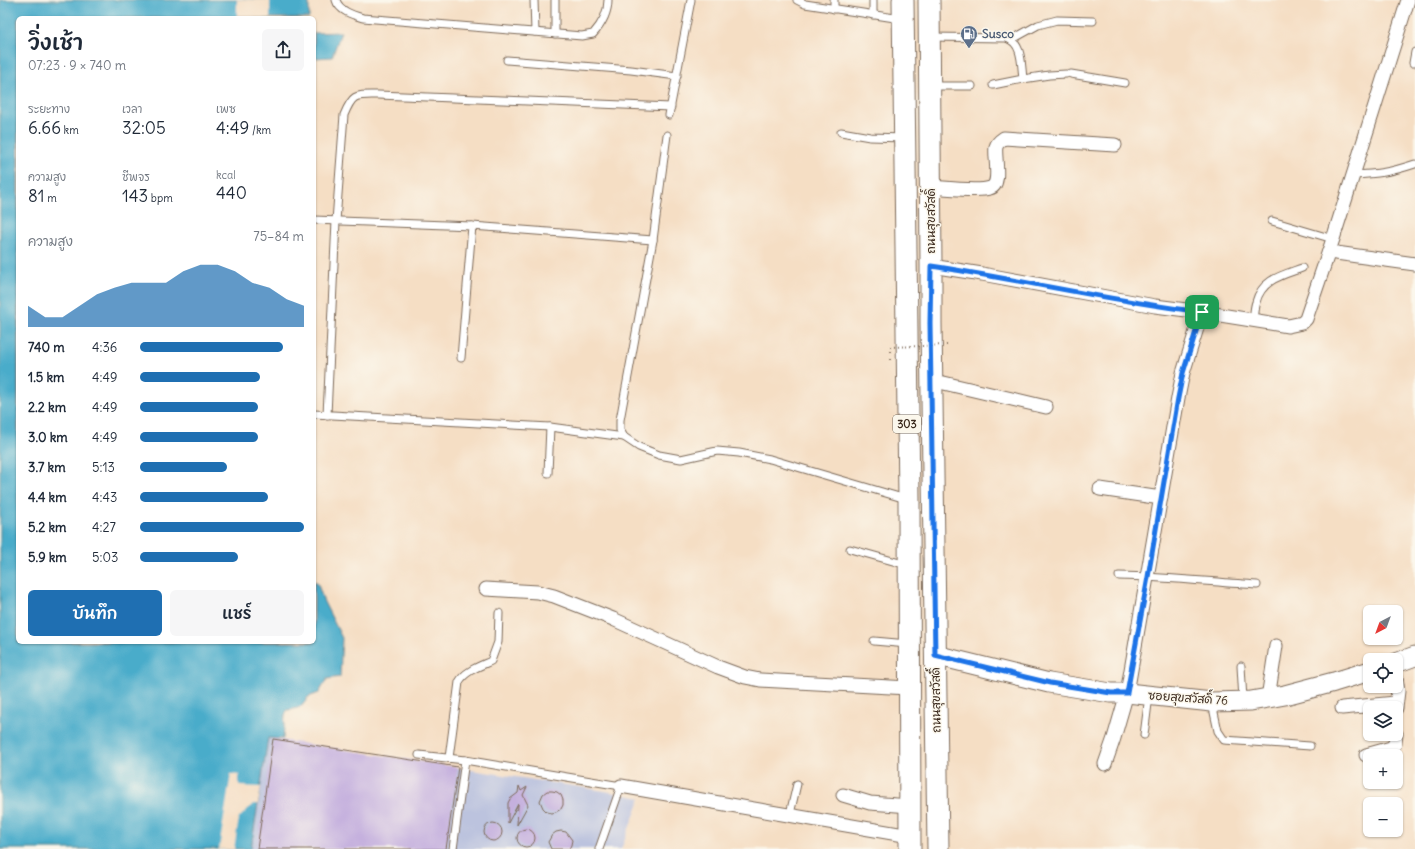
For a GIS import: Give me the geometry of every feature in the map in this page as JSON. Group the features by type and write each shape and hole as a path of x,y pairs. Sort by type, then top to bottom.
{"main road":[{"name":"ถนนสุขสวัสดิ์","path":"929,0 931,380 935,655 940,848"},
{"name":"303","path":"903,9 909,566 910,843"}],"street":[{"path":"931,266 990,275 1155,306 1288,326 1302,323 1306,319 1329,252 1408,0"},
{"path":"931,187 992,188 997,178 996,147 1004,138 1116,144"},
{"path":"1329,252 1415,264"},
{"path":"1105,764 1127,693 1179,392 1183,373 1202,312"},
{"path":"931,380 1046,407"},
{"path":"1100,489 1160,498"},
{"path":"486,589 538,592 554,596 613,619 695,657 745,677 760,680 909,688"},
{"path":"1268,698 1276,646"},
{"name":"ซอยสุขสวัสดิ์ 76","path":"935,655 1050,683 1111,693 1127,693 1212,702 1243,701 1285,695 1363,673"},
{"path":"1403,660 1415,656"},
{"path":"1342,708 1363,707"},
{"path":"1387,749 1395,744 1395,741"},
{"path":"621,786 790,814 910,843"},
{"path":"843,796 870,803 910,806"}],"lane":[{"path":"336,0 337,4 348,14 363,18 582,36 593,34 600,26 608,9 608,0"},
{"path":"534,0 535,32"},
{"path":"554,0 555,34"},
{"path":"669,115 691,0"},
{"path":"797,0 805,4 873,15 903,9"},
{"path":"834,0 834,9"},
{"path":"873,0 873,15"},
{"path":"1011,40 1038,25 1057,20 1093,21"},
{"path":"930,37 1006,38 1011,40 1015,43 1019,50 1023,79"},
{"path":"1413,63 1415,52"},
{"path":"507,60 632,70 677,76"},
{"path":"993,85 1049,75 1068,74 1125,83"},
{"path":"930,86 972,86"},
{"path":"327,415 336,221 344,114 350,101 358,95 670,107"},
{"path":"841,132 870,137 904,138"},
{"path":"624,437 620,430 620,420 652,240 667,135"},
{"path":"1353,174 1387,172 1415,164"},
{"path":"316,220 472,226 652,240"},
{"path":"1272,221 1333,239"},
{"path":"461,358 472,226"},
{"path":"1253,320 1256,301 1262,288 1272,279 1302,268"},
{"path":"316,414 550,427 624,437 639,447 659,455 681,459 717,451 739,453 770,459 908,500"},
{"path":"548,473 550,427"},
{"path":"850,549 909,566"},
{"path":"1119,576 1257,586"},
{"path":"449,758 459,682 462,676 492,661 498,642 499,613"},
{"path":"874,641 909,644"},
{"path":"1241,666 1243,701"},
{"path":"1144,735 1149,696"},
{"path":"1212,702 1218,731 1224,740 1310,746"},
{"path":"419,755 465,760 621,786 599,849"},
{"path":"453,849 465,760"},
{"path":"790,814 797,784"}],"path":[{"path":"890,347 948,345"}],"shaded area":[{"path":"268,738 641,798 621,849 251,849"}],"water":[{"path":"0,0 309,0 309,16 16,16 16,644 316,644 316,582 342,638 340,677 327,679 319,693 308,697 300,707 287,710 285,715 283,739 268,738 251,849 0,849"},
{"path":"341,32 332,57 316,58 316,33"}],"pier":[{"path":"237,0 270,0 270,16 237,16"},
{"path":"231,774 239,775 239,786 261,787 258,804 253,804 239,818 234,849 219,849"}],"building":[{"path":"273,739 458,767 446,849 257,849"},
{"path":"519,786 521,791 527,787 523,795 528,805 517,825 518,804 508,823 508,803 510,799 518,793"},
{"path":"547,791 557,792 561,795 563,805 561,809 556,812 547,812 543,808 540,801 543,794"},
{"path":"493,823 499,826 502,832 499,838 493,841 487,838 484,832 487,826"},
{"path":"526,829 533,831 535,838 533,845 526,847 519,845 517,838 519,831"},
{"path":"561,831 566,832 572,840 569,849 551,849 548,842 552,835"}],"place":[{"name":"Susco","path":"969,49"}],"route":[{"path":"931,266 1155,306 1202,312 1183,373 1178,398 1127,693 1111,693 1050,683 935,655 930,323 931,266"}]}
